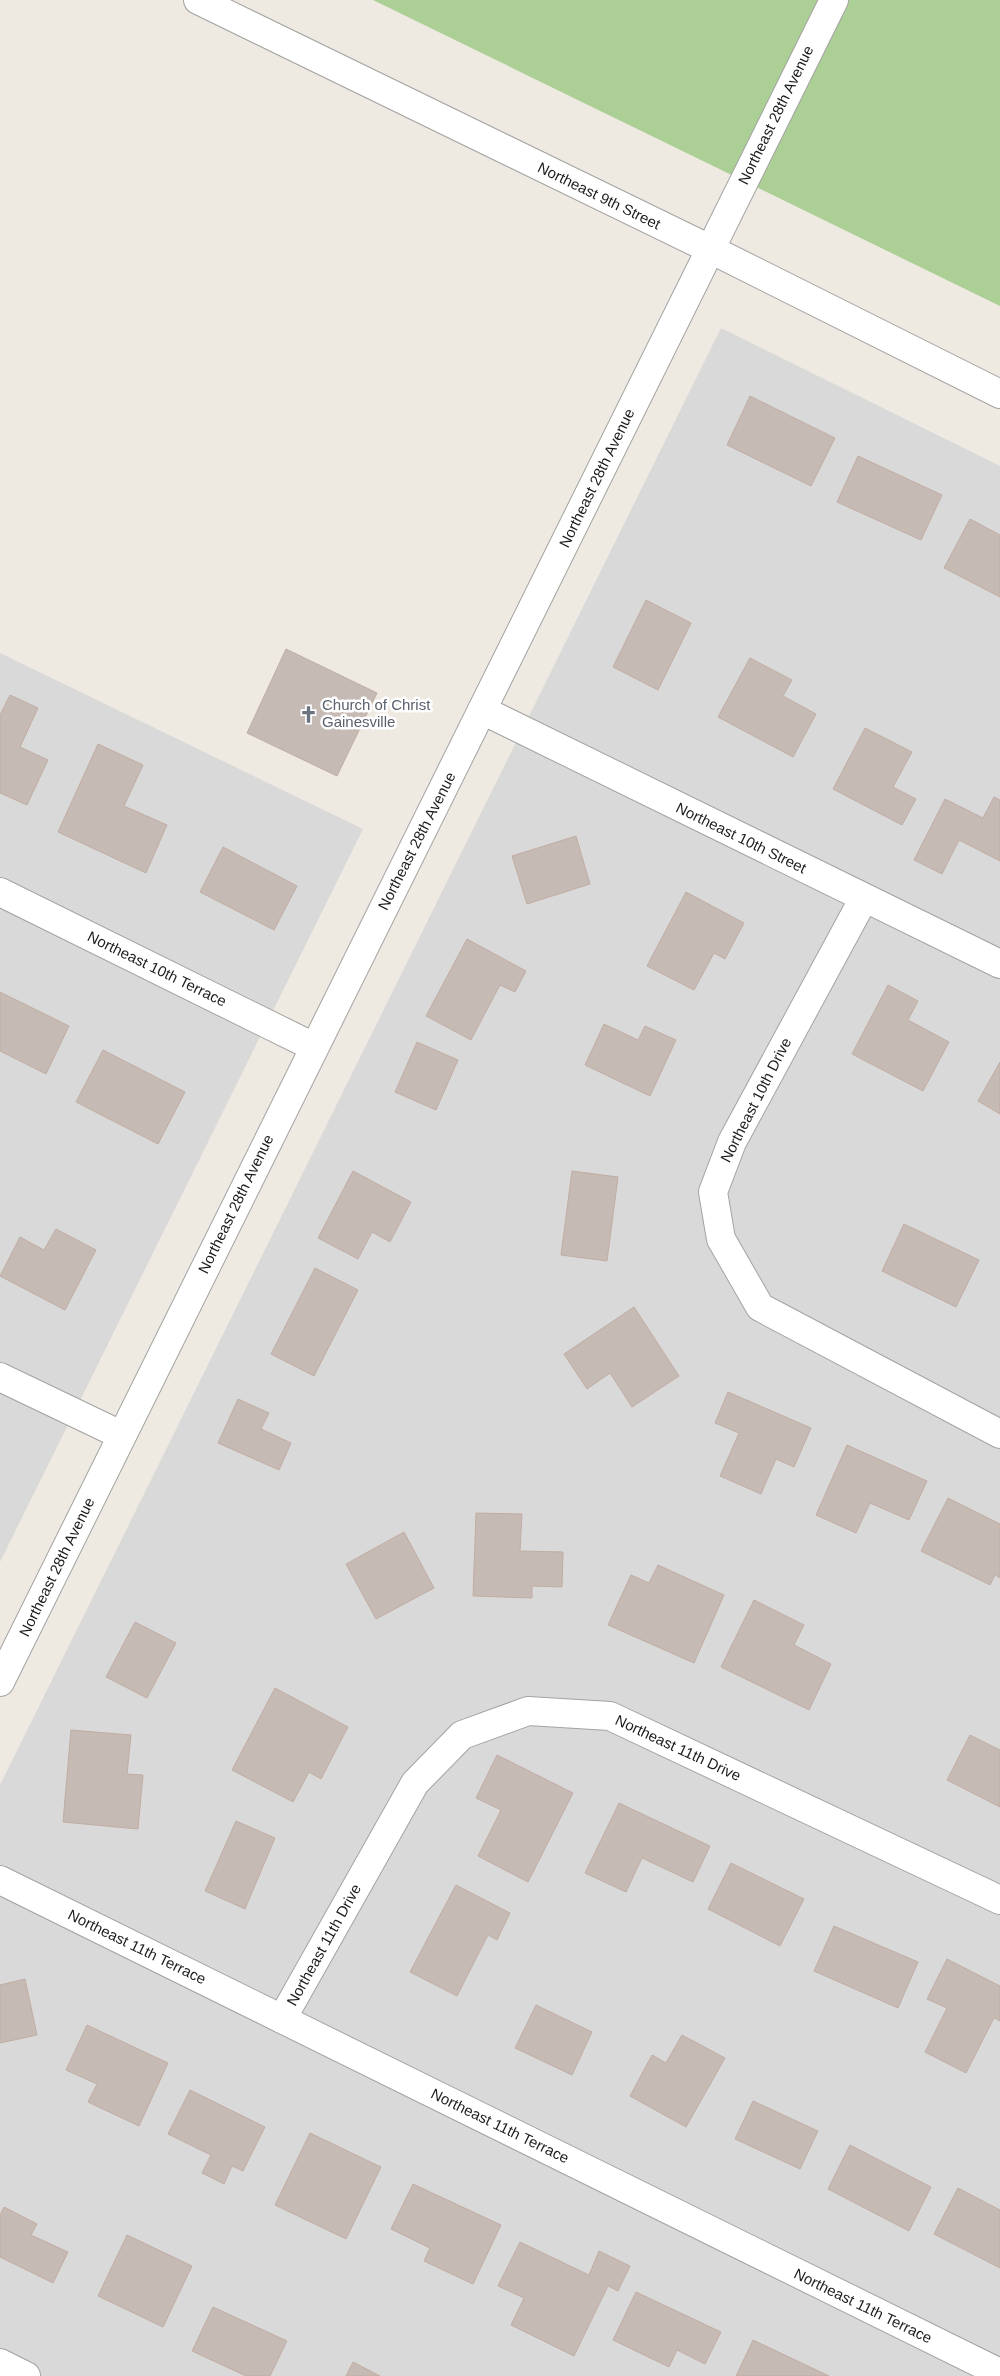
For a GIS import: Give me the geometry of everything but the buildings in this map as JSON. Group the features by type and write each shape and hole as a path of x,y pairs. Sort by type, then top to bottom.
{"street":[{"name":"Northeast 9th Street","path":"198,0 710,249 1000,394"},
{"name":"Northeast 28th Avenue","path":"0,1682 834,0"},
{"name":"Northeast 10th Street","path":"482,710 1000,964"},
{"name":"Northeast 10th Terrace","path":"0,892 314,1047"},
{"name":"Northeast 10th Drive","path":"864,898 732,1142 713,1192 721,1239 760,1307 1000,1434"},
{"path":"0,1376 121,1435"},
{"name":"Northeast 11th Drive","path":"282,2019 415,1783 462,1735 528,1711 610,1716 1000,1900"},
{"name":"Northeast 11th Terrace","path":"0,1880 1000,2373"},
{"path":"0,2363 26,2376"}],"shaded area":[{"path":"721,328 1000,466 1000,2376 0,2376 0,1785"},
{"path":"0,653 363,829 0,1562"}],"green space":[{"path":"373,0 1000,0 1000,306"}],"place":[{"name":"Church of Christ Gainesville","path":"308,714"}]}
